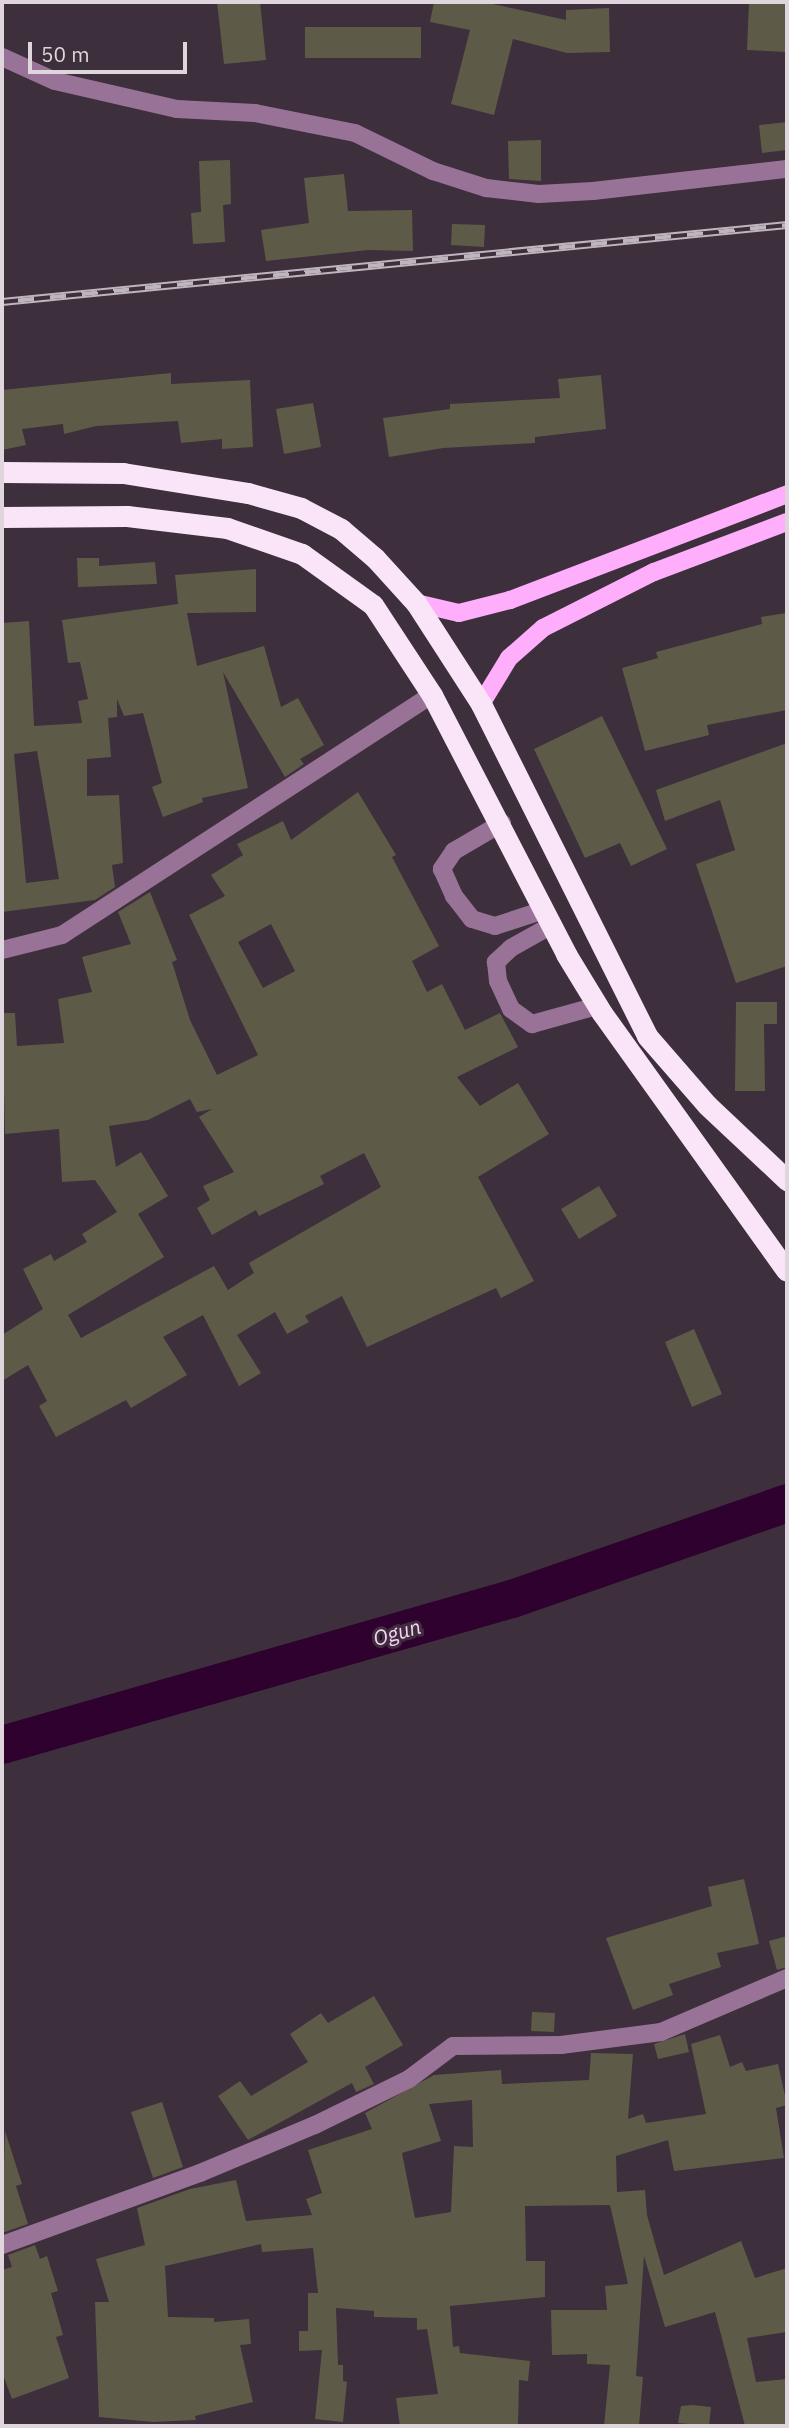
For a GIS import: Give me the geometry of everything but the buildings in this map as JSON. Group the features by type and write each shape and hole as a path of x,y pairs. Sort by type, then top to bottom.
{"highway":[{"path":"2,472 169,478 301,508 341,529 416,603 481,704 646,1036 707,1105 787,1180"},
{"path":"2,517 127,516 227,528 267,539 329,570 373,605 432,695 597,1006 787,1271"}],"main road":[{"path":"416,603 459,613 510,600 787,494"},
{"path":"481,704 509,658 542,628 654,572 787,522"}],"street":[{"path":"2,57 55,81 177,109 255,113 355,133 433,172 486,188 538,194 580,192 787,169"},
{"path":"2,950 62,935 432,695"},
{"path":"502,823 454,851 442,869 454,896 472,919 495,926 548,918"},
{"path":"548,918 496,962 498,981 511,1009 532,1024 597,1006"},
{"path":"2,2245 200,2173 315,2125 409,2079 453,2046 561,2045 661,2032 787,1978"}],"waterway":[{"name":"Ogun","path":"2,1745 512,1599 787,1503"}],"railway":[{"path":"2,302 787,225"}]}
